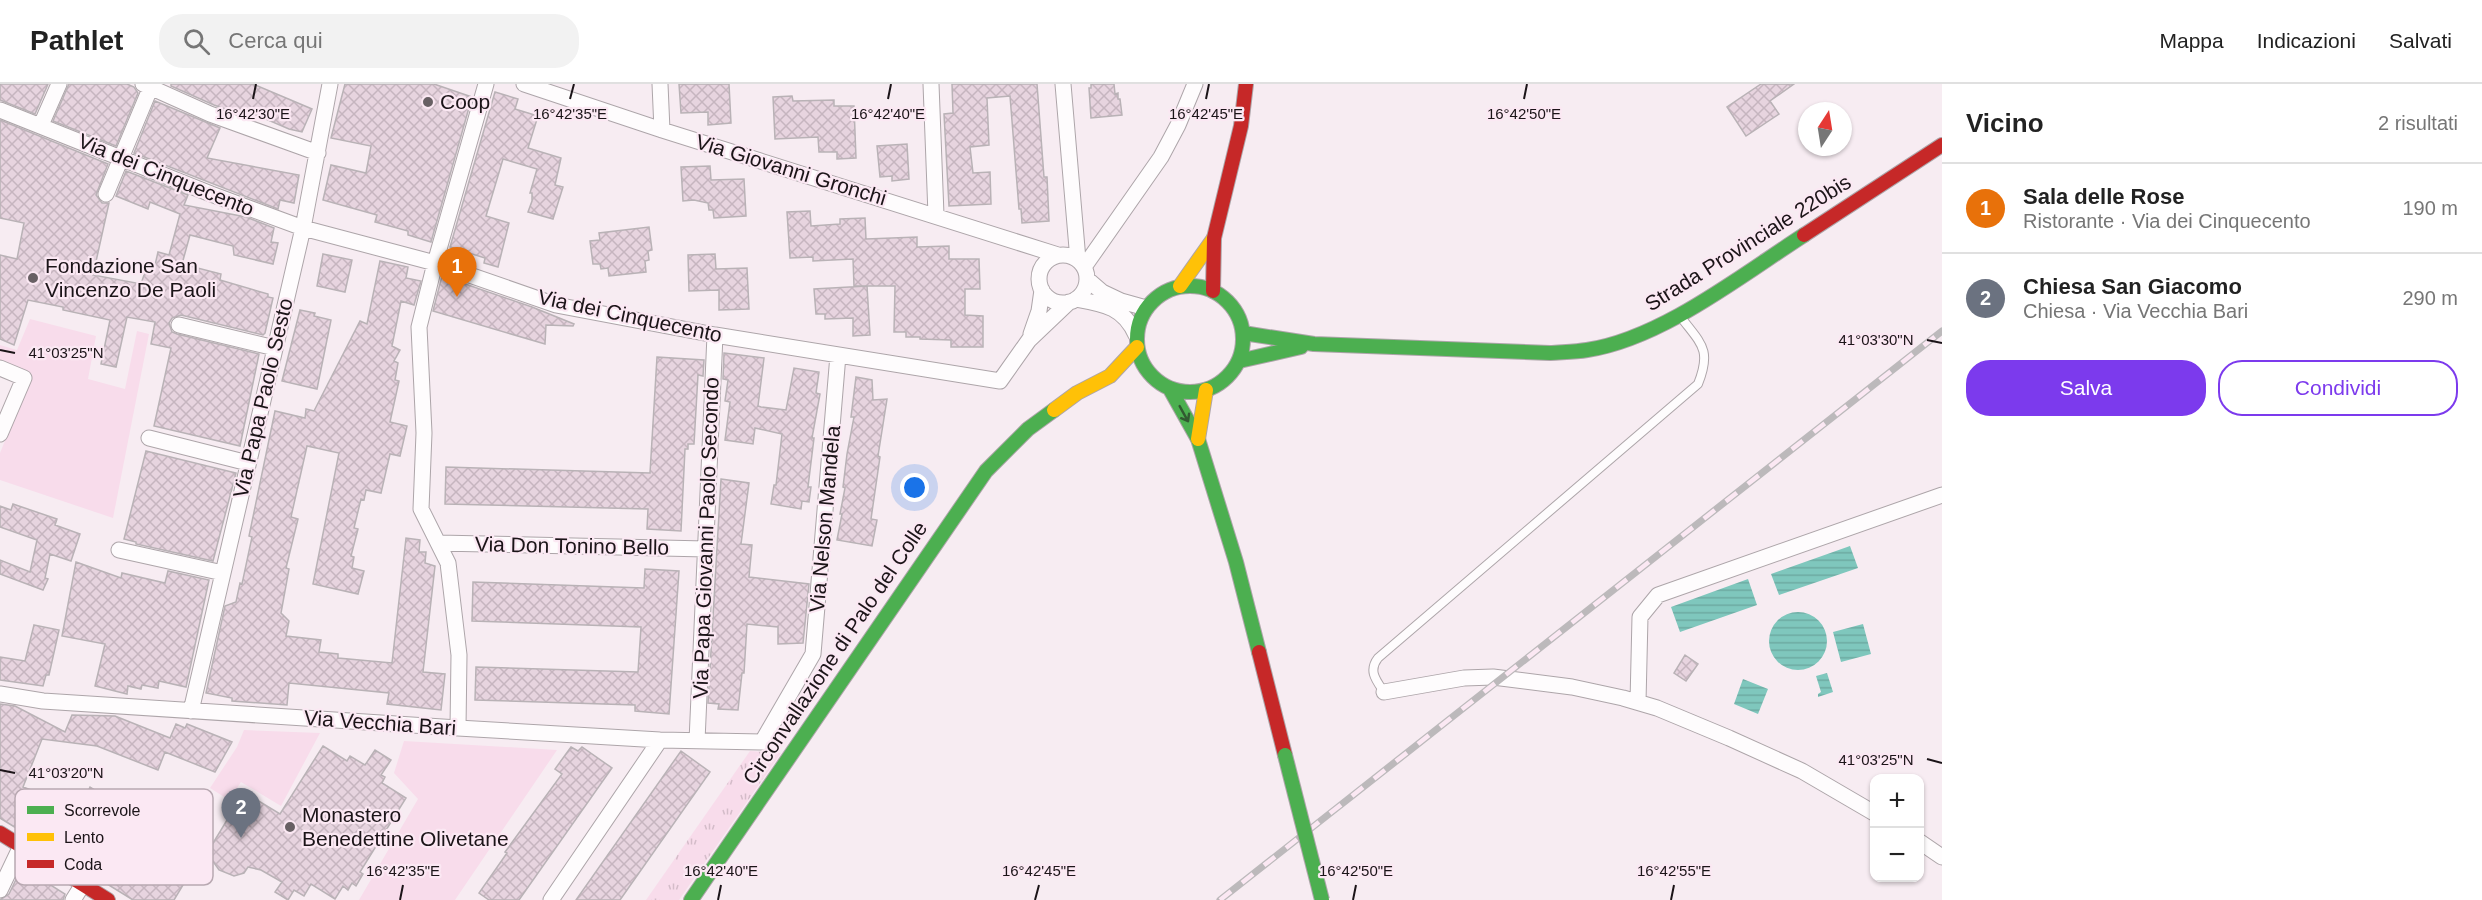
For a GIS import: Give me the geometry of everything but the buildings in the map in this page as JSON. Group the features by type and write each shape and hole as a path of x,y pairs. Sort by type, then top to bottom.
{"street":[{"path":"41,124 59,84"},
{"name":"Via Papa Paolo Sesto","path":"191,711 303,228 330,84"},
{"path":"458,728 459,655 448,563 421,509 424,433 419,327 486,84"},
{"name":"Via Giovanni Gronchi","path":"524,84 662,130 936,215 1016,243 1069,256 1083,269"},
{"path":"660,84 662,130"},
{"path":"931,84 936,215"},
{"path":"1029,340 1082,293 1083,269 1063,84"},
{"path":"1083,269 1161,157 1178,125 1195,84"},
{"path":"1214,291 1214,238 1241,126 1246,84"},
{"path":"106,194 148,85 210,114 318,153"},
{"name":"Via dei Cinquecento","path":"0,110 41,124 120,158 303,228 435,263 556,305 715,335 1000,381 1029,340"},
{"name":"Strada Provinciale 220bis","path":"1314,344 1550,353 1588,350 1625,340 1680,315 1942,145"},
{"path":"1180,286 1214,238"},
{"path":"1016,243 1029,254 1041,282 1053,300 1072,300 1114,309 1130,322 1136,341 1146,370 1154,379 1170,389 1188,392 1206,390 1220,383 1231,373 1239,361 1243,347 1243,333 1238,316 1228,302 1214,291 1197,286 1180,286 1167,290 1146,308 1138,326 1136,341 1110,376"},
{"path":"1029,340 1039,311 1041,282 1046,262 1058,255"},
{"path":"1083,269 1102,292 1121,301 1146,308"},
{"path":"179,325 275,348"},
{"path":"1243,333 1314,344"},
{"name":"Via Papa Giovanni Paolo Secondo","path":"697,741 715,335"},
{"path":"1239,361 1314,344"},
{"name":"Via Nelson Mandela","path":"762,742 813,654 838,355"},
{"path":"0,368 24,378 0,434"},
{"path":"1110,376 1154,379"},
{"name":"Circonvallazione di Palo del Colle","path":"691,900 986,471 1028,429 1077,393 1110,376"},
{"path":"1170,389 1198,439 1236,562 1322,900"},
{"path":"1198,439 1206,390"},
{"path":"149,438 248,463"},
{"path":"1638,702 1640,617 1658,595 1942,495"},
{"name":"Via Don Tonino Bello","path":"438,543 706,549"},
{"path":"119,550 223,573"},
{"path":"1384,692 1464,678 1502,678 1572,687 1638,702 1688,720 1791,766 1870,810"},
{"name":"Via Vecchia Bari","path":"0,694 43,701 458,728 660,740 762,742"},
{"path":"551,900 660,740"},
{"path":"0,833 15,842"},
{"path":"1924,845 1942,856"},
{"path":"0,890 15,859"},
{"path":"73,900 82,885"},
{"path":"85,885 108,900"}],"lane":[{"path":"1384,692 1373,675 1372,669 1378,658 1698,384 1706,365 1704,349 1680,315"}],"green space":[{"path":"30,319 96,336 88,379 125,389 137,331 149,334 113,518 0,480 0,453 32,374 0,360 0,345 17,350"},
{"path":"244,730 320,733 281,806 241,782 229,800 210,788 237,747"},
{"path":"404,741 557,750 455,900 359,900 418,799 394,773"},
{"path":"750,751 781,753 679,900 646,900"}],"shaded area":[{"path":"1850,546 1858,568 1779,595 1771,574"},
{"path":"1748,579 1757,605 1680,632 1671,607"},
{"path":"1798,612 1809,614 1822,625 1827,641 1825,652 1814,665 1798,670 1787,668 1774,657 1769,641 1771,630 1782,617"},
{"path":"1863,624 1871,654 1841,662 1833,632"},
{"path":"1827,673 1833,692 1818,697 1821,692 1816,676"},
{"path":"1743,679 1768,689 1758,714 1734,704"}],"railway":[{"path":"1220,900 1942,331"}],"traffic: fast":[{"path":"1243,333 1314,344 1550,353 1587,350 1615,344 1672,319 1728,286 1804,235"},
{"path":"1190,286 1210,290 1228,301 1239,319 1243,339 1239,359 1228,377 1210,388 1190,392 1170,388 1152,377 1141,359 1137,339 1141,319 1152,301 1170,290 1190,286"},
{"path":"1239,361 1301,347"},
{"path":"1170,389 1198,439 1236,562 1259,652"},
{"path":"691,900 986,471 1028,429 1054,410"},
{"path":"1285,755 1322,900"}],"traffic: slow":[{"path":"1180,286 1214,238"},
{"path":"1054,410 1077,393 1110,376 1137,347"},
{"path":"1198,439 1206,390"}],"traffic: jam":[{"path":"1213,291 1214,238 1241,126 1246,84"},
{"path":"1804,235 1942,145"},
{"path":"1259,652 1285,755"},
{"path":"0,833 15,842"},
{"path":"84,885 108,900"}],"place":[{"name":"Coop","path":"428,102"},
{"name":"Fondazione San Vincenzo De Paoli","path":"33,278"},
{"name":"Sala delle Rose","path":"457,297"},
{"name":"Monastero Benedettine Olivetane","path":"290,827"},
{"name":"Chiesa San Giacomo","path":"241,838"}]}
